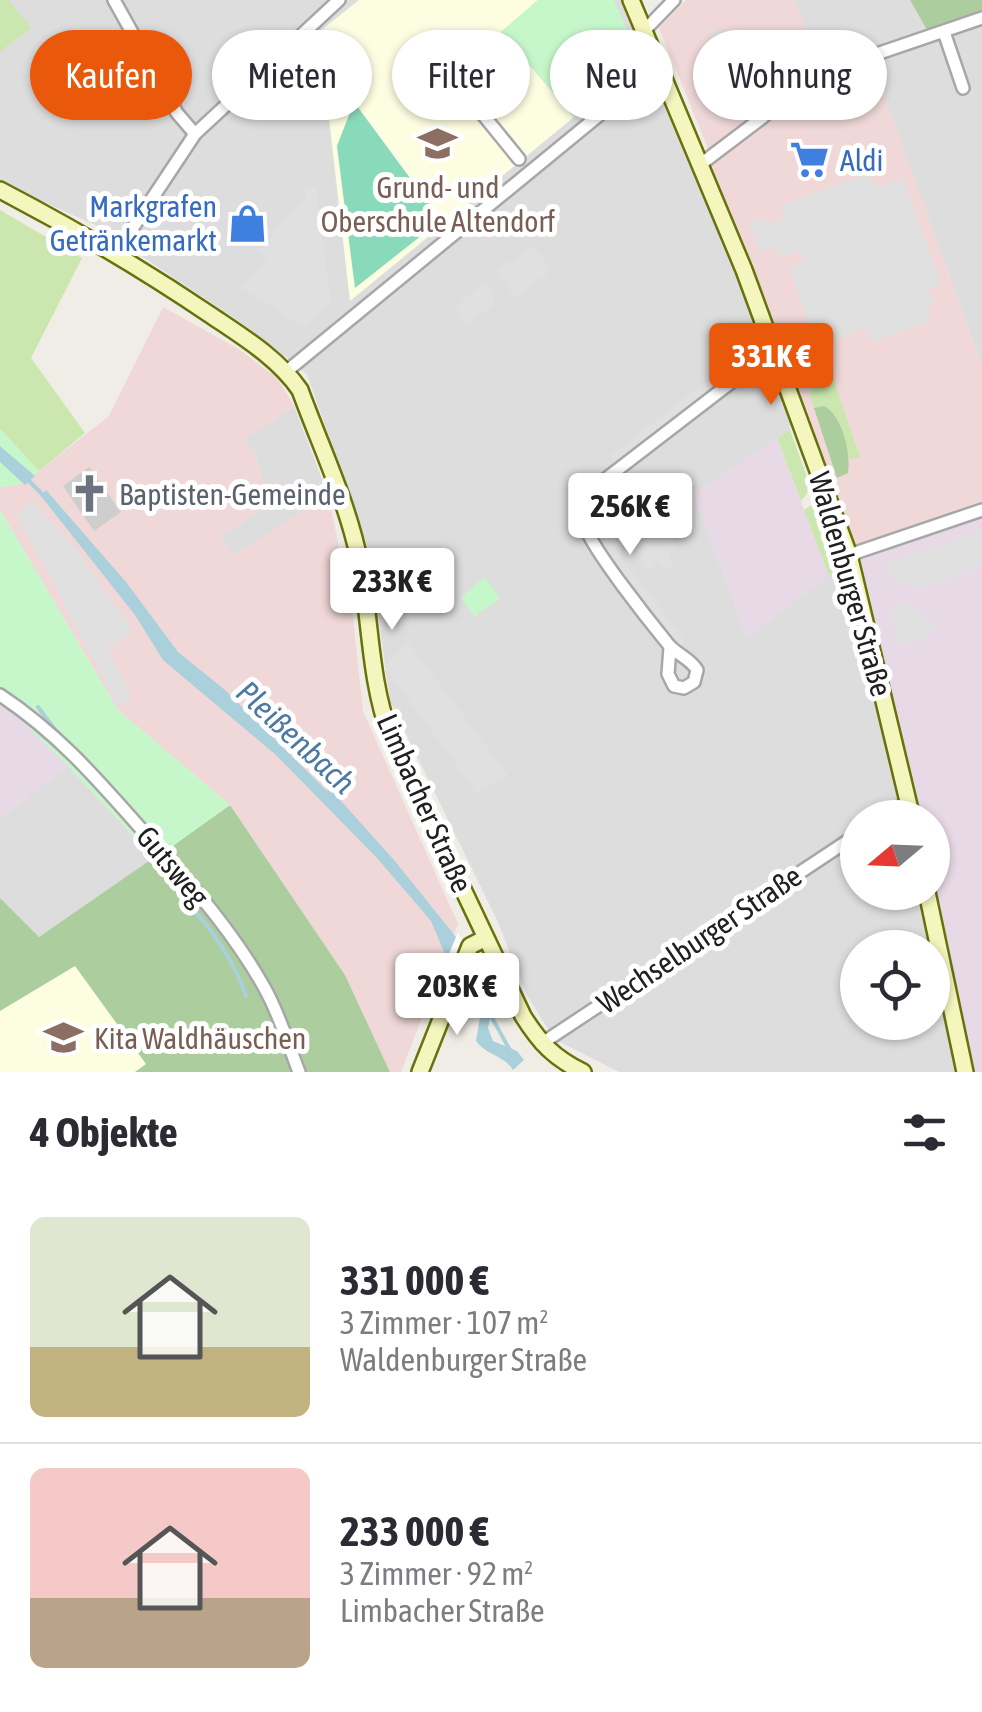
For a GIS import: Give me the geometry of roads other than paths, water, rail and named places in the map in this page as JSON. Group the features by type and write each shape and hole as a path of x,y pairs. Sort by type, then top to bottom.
{"street":[{"path":"114,0 178,113 195,134"},
{"path":"116,253 195,134 339,0"},
{"name":"Waldenburger Straße","path":"631,0 644,30"},
{"path":"645,30 674,0"},
{"path":"701,164 787,95 824,72 982,18"},
{"path":"944,32 962,88"},
{"name":"Waldenburger Straße","path":"673,99 776,355 848,555 908,800"},
{"path":"487,120 518,159"},
{"path":"287,371 593,120"},
{"name":"Limbacher Straße","path":"0,190 116,253 240,334 287,371 300,390 354,539 367,606 376,688 385,721 523,1016 541,1044 559,1060 583,1072"},
{"path":"670,647 589,535 583,515 586,494 746,371 776,355"},
{"path":"848,555 982,510"},
{"name":"Gutsweg","path":"0,695 29,714 100,780 170,860 245,955 267,992 299,1072"},
{"name":"Wechselburger Straße","path":"541,1044 840,846"},
{"path":"931,910 965,1072"},
{"path":"420,1072 470,946 486,938"}],"water":[{"path":"0,446 35,476 25,485 0,462"},
{"path":"46,490 126,582 178,652 225,690 326,790 333,792 394,860 456,937 447,959 431,921 377,858 276,755 163,660 135,615 41,496"},
{"path":"476,975 492,1008 488,1028 493,1041 517,1051 524,1060 513,1070 476,1041 481,1011 470,989"}],"waterway":[{"name":"Pleißenbach","path":"27,479 45,497"},
{"path":"38,707 59,735"},
{"path":"196,897 195,912 225,951 246,996"},
{"path":"490,1014 512,1054"}],"place":[{"name":"Grund- und Oberschule Altendorf","path":"438,143"},
{"name":"Aldi","path":"810,160"},
{"name":"Markgrafen Getränkemarkt","path":"247,223"},
{"name":"Baptisten-Gemeinde","path":"89,494"},
{"name":"Kita Waldhäuschen","path":"64,1038"}]}
